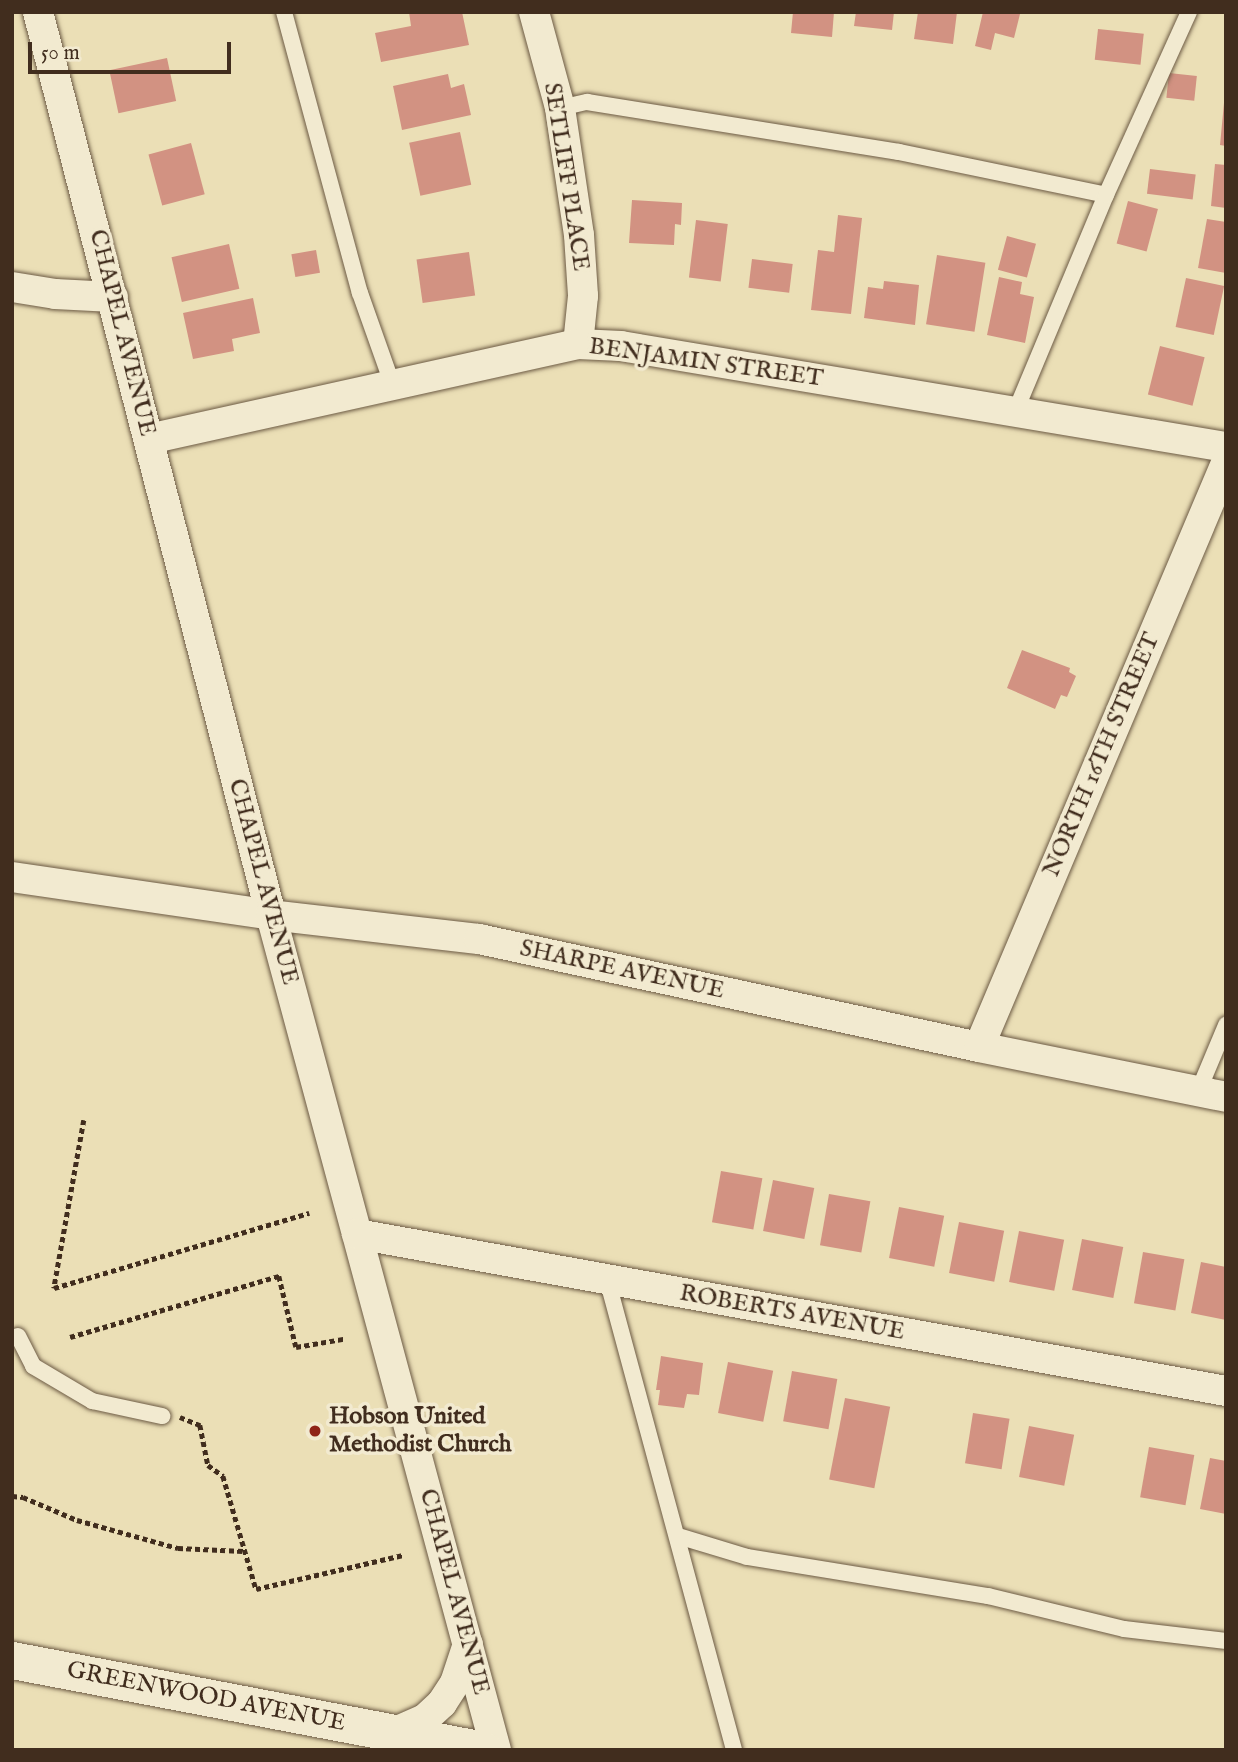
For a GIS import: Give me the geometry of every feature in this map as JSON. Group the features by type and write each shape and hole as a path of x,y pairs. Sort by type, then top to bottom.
{"street":[{"name":"CHAPEL AVENUE","path":"38,12 271,915 496,1750"},
{"name":"SETLIFF PLACE","path":"534,12 560,108 579,235 583,296 578,344"},
{"path":"12,287 55,294 113,297"},
{"name":"BENJAMIN STREET","path":"149,439 578,344 621,346 1226,447"},
{"name":"NORTH 16TH STREET","path":"979,1047 1226,463"},
{"name":"SHARPE AVENUE","path":"12,877 271,915 479,939 979,1047 1212,1094"},
{"name":"ROBERTS AVENUE","path":"357,1234 1226,1391"},
{"path":"393,1733 426,1717 442,1703 455,1683 468,1644"},
{"name":"GREENWOOD AVENUE","path":"12,1660 483,1750"}],"lane":[{"path":"284,12 360,293 393,386"},
{"path":"1016,410 1106,195 1189,12"},
{"path":"560,108 587,102 899,152 1106,195"},
{"path":"1212,1094 1226,1025"},
{"path":"607,1279 734,1750"},
{"path":"18,1336 33,1366 92,1401 162,1416"},
{"path":"678,1536 747,1557 988,1596 1124,1629 1226,1641"}],"path":[{"path":"84,1120 54,1288 309,1213"},
{"path":"70,1337 279,1276 296,1347 343,1339"},
{"path":"179,1416 200,1425 208,1465 223,1476 256,1589 403,1555"},
{"path":"12,1496 23,1497 77,1520 178,1548 243,1551"}],"building":[{"path":"409,12 462,12 469,45 381,62 375,33 411,26"},
{"path":"793,12 834,12 832,37 791,33"},
{"path":"856,12 894,12 892,30 854,26"},
{"path":"918,12 957,12 953,44 914,39"},
{"path":"983,12 1020,14 1014,38 995,33 991,50 975,46"},
{"path":"1098,29 1144,34 1141,65 1095,60"},
{"path":"167,58 176,101 118,113 109,70"},
{"path":"1169,73 1197,76 1194,101 1166,98"},
{"path":"448,74 451,88 464,84 471,115 402,130 393,86"},
{"path":"1226,103 1226,146 1220,145"},
{"path":"460,132 471,185 420,196 409,143"},
{"path":"191,143 205,194 162,206 148,154"},
{"path":"1215,164 1226,165 1226,208 1211,206"},
{"path":"1150,169 1196,175 1193,199 1147,194"},
{"path":"632,200 682,203 681,225 675,224 674,245 629,243"},
{"path":"1128,201 1158,209 1147,252 1117,244"},
{"path":"838,215 862,218 851,314 811,310 818,250 834,252"},
{"path":"1207,219 1226,222 1226,273 1198,268"},
{"path":"696,220 728,224 721,281 689,278"},
{"path":"1007,236 1036,244 1027,278 998,270"},
{"path":"229,244 239,289 182,302 172,257"},
{"path":"316,250 320,273 295,277 291,254"},
{"path":"469,252 475,296 423,303 417,259"},
{"path":"937,255 985,263 974,332 926,324"},
{"path":"752,259 793,264 789,293 748,288"},
{"path":"999,277 1022,282 1020,294 1034,297 1025,343 987,335"},
{"path":"1186,278 1224,286 1214,335 1176,327"},
{"path":"884,281 919,285 915,325 864,318 868,287 883,289"},
{"path":"253,298 260,333 232,339 234,351 193,359 183,313"},
{"path":"1160,346 1205,357 1193,406 1148,395"},
{"path":"1022,650 1070,668 1069,672 1076,676 1067,697 1061,695 1055,709 1007,688"},
{"path":"721,1171 762,1178 753,1230 712,1222"},
{"path":"773,1180 814,1188 804,1239 763,1231"},
{"path":"829,1194 870,1201 861,1253 820,1245"},
{"path":"899,1207 944,1216 934,1267 889,1258"},
{"path":"959,1222 1004,1231 994,1282 949,1273"},
{"path":"1019,1231 1064,1240 1054,1291 1009,1282"},
{"path":"1082,1239 1123,1247 1113,1298 1072,1290"},
{"path":"1143,1252 1184,1259 1175,1311 1134,1303"},
{"path":"1201,1262 1226,1267 1226,1320 1191,1313"},
{"path":"661,1356 703,1363 699,1395 687,1394 684,1408 658,1405 660,1390 656,1390"},
{"path":"728,1362 773,1371 763,1422 718,1413"},
{"path":"792,1371 837,1379 828,1429 783,1421"},
{"path":"845,1398 890,1407 874,1488 829,1479"},
{"path":"973,1413 1010,1419 1002,1469 965,1463"},
{"path":"1029,1426 1074,1435 1064,1486 1019,1477"},
{"path":"1149,1447 1194,1455 1185,1505 1140,1497"},
{"path":"1210,1458 1226,1461 1226,1514 1200,1509"}],"place":[{"name":"Hobson United Methodist Church","path":"315,1431"}]}
